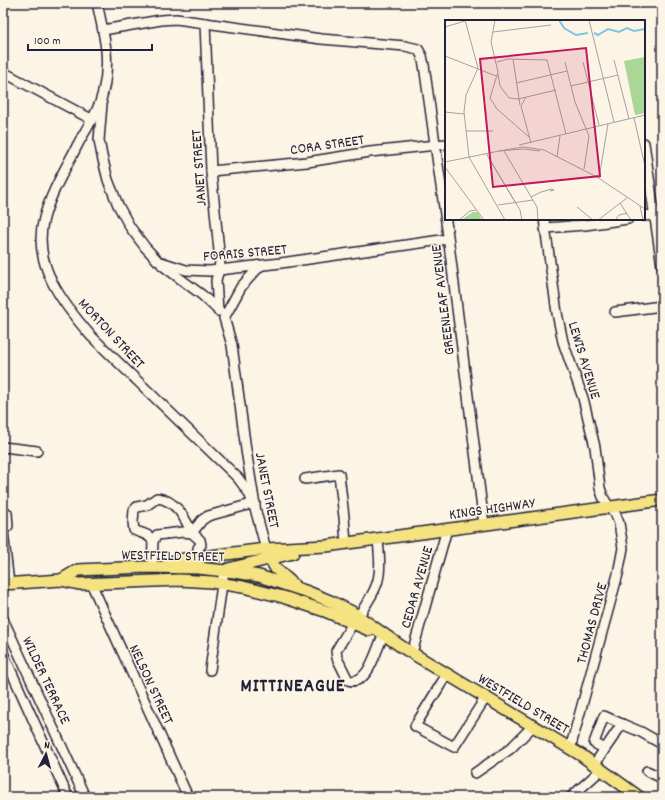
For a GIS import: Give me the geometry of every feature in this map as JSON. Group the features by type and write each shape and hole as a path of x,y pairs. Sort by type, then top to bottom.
{"main road":[{"name":"KINGS HIGHWAY","path":"152,567 178,560 268,554 662,500"},
{"name":"KINGS HIGHWAY","path":"224,570 268,554"},
{"path":"268,554 276,569 302,590"},
{"name":"WESTFIELD STREET","path":"198,558 224,570 259,576 330,601 356,620 386,636 570,749 639,797"},
{"name":"WESTFIELD STREET","path":"61,580 78,570 152,567"},
{"name":"WESTFIELD STREET","path":"6,584 61,580 79,584 179,580 222,584 257,590 356,620"}],"street":[{"name":"MORTON STREET","path":"97,3 106,42 107,60 103,91 99,107 91,119 56,187 44,217 41,231 42,251 50,277 72,313 91,336 238,478 249,493 255,506"},
{"path":"103,30 176,19 205,23"},
{"name":"GREENLEAF AVENUE","path":"205,23 326,40 405,46 412,47 419,51 424,65 445,216"},
{"name":"JANET STREET","path":"205,23 211,171 220,261 216,280 221,314 232,345 255,506 268,554"},
{"path":"3,72 91,119"},
{"name":"FORRIS STREET","path":"103,91 99,124 99,140 108,180 118,205 130,227 158,261 186,270 219,270 260,266 448,239"},
{"name":"CORA STREET","path":"211,171 307,162 370,152 445,144"},
{"path":"645,149 658,214 662,266"},
{"path":"645,216 658,214"},
{"name":"GREENLEAF AVENUE","path":"446,220 484,524"},
{"path":"544,223 585,225 621,220"},
{"name":"LEWIS AVENUE","path":"544,223 560,326 583,398 595,447 603,498 609,507"},
{"name":"JANET STREET","path":"158,261 202,295 221,314"},
{"path":"221,314 241,287 260,266"},
{"path":"615,312 662,306"},
{"path":"3,447 37,451"},
{"path":"305,479 339,474 346,543"},
{"path":"153,541 146,534 134,530 134,510 137,507 147,505 157,498 164,498 182,513 194,535 200,540 201,545 198,558"},
{"path":"194,535 202,520 208,516 255,506"},
{"name":"THOMAS DRIVE","path":"570,749 622,560 623,548 619,523 615,513 609,507"},
{"path":"6,584 3,530 8,526 7,513"},
{"name":"CEDAR AVENUE","path":"412,653 447,529"},
{"path":"152,567 153,541 157,535 183,532 194,535"},
{"path":"378,539 379,558 376,586 336,651 337,658 348,680 352,682 363,678 386,636"},
{"path":"210,670 224,570"},
{"name":"NELSON STREET","path":"91,583 188,797"},
{"name":"WILDER TERRACE","path":"3,619 85,797"},
{"name":"WILDER TERRACE","path":"3,653 68,797"},
{"path":"447,674 415,726 454,747 486,697"},
{"path":"28,709 42,704"},
{"path":"605,749 594,744 604,716 641,732 662,744"},
{"path":"571,797 597,767 605,749 622,724"},
{"path":"475,773 510,749 533,726"},
{"path":"647,771 662,778"}],"district":[{"name":"MITTINEAGUE","path":"293,684"}]}
